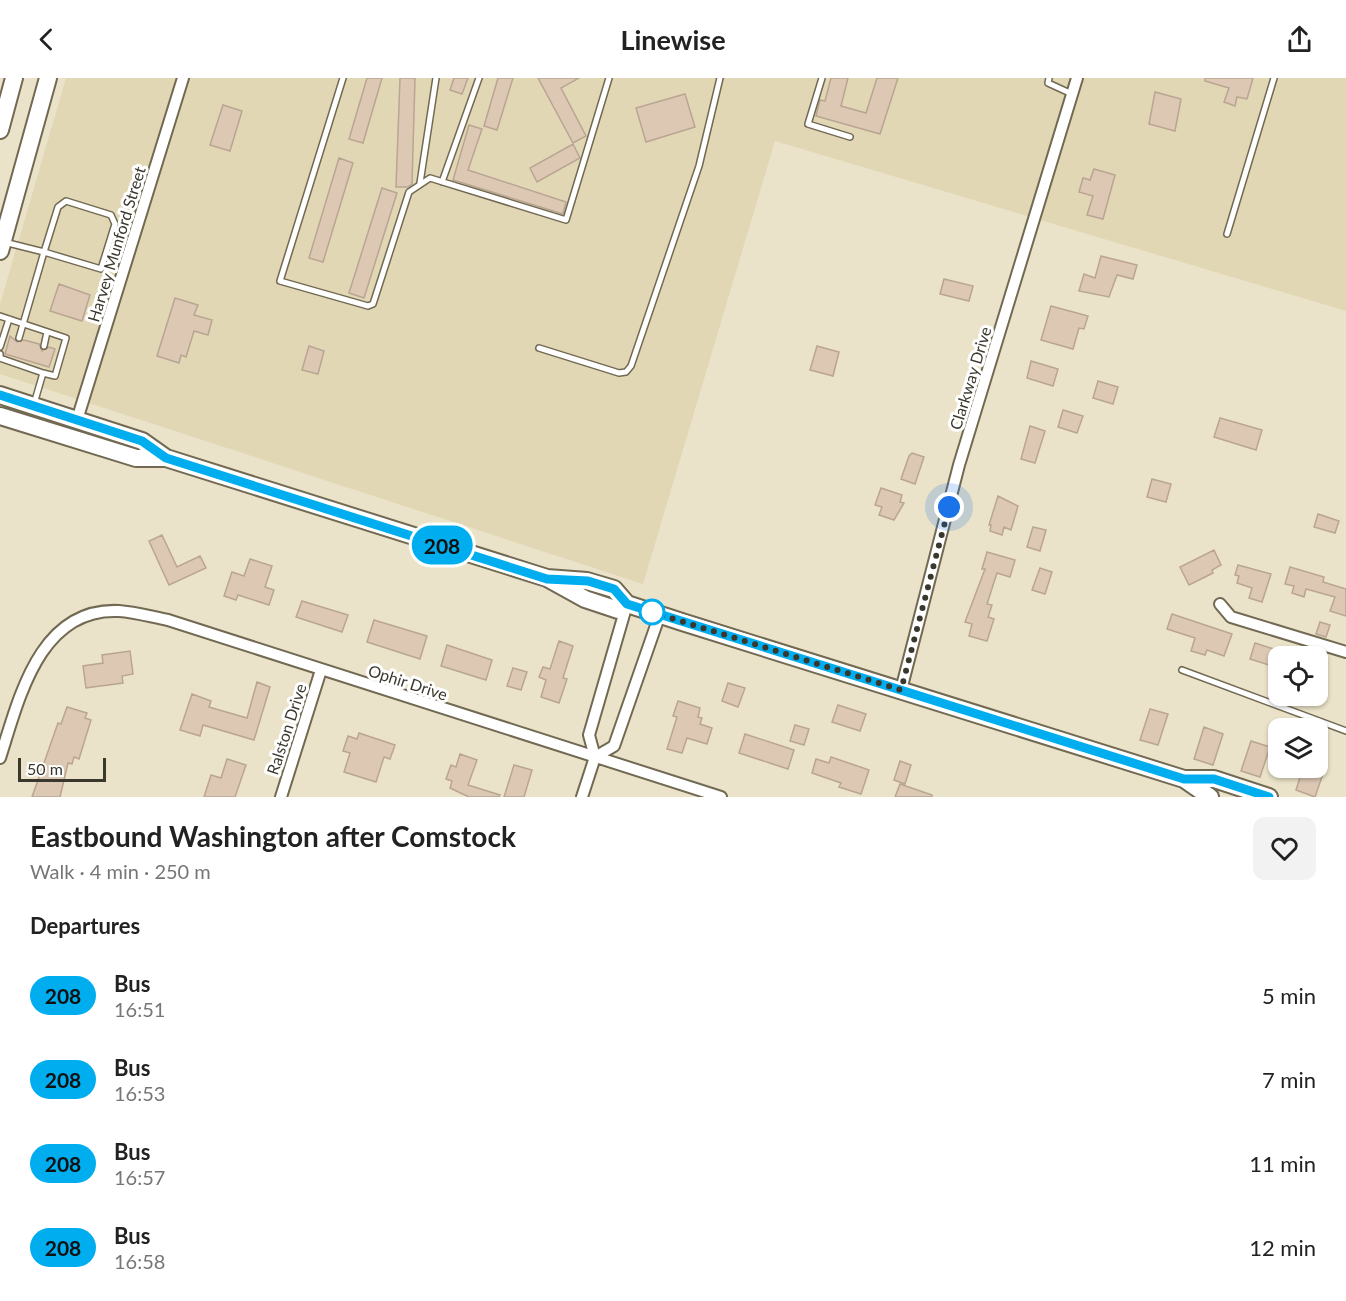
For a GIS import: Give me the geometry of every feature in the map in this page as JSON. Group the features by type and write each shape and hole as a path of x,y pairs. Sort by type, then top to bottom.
{"main road":[{"path":"0,130 14,78"},
{"path":"1,246 48,78"},
{"path":"0,395 142,441 166,458"},
{"path":"0,416 136,458 166,458 547,579 588,581 614,589 627,604 1184,779 1210,797"},
{"path":"1184,779 1214,779 1269,797"}],"street":[{"name":"Harvey Munford Street","path":"77,420 183,78"},
{"name":"Clarkway Drive","path":"901,690 959,465 1077,78"},
{"path":"582,797 595,757 589,735 627,604"},
{"path":"1220,604 1232,617 1346,652"},
{"name":"Ophir Drive","path":"0,758 17,704 42,649 54,635 84,616 118,611 168,620 721,797"},
{"path":"595,757 614,746 660,614"},
{"name":"Ralston Drive","path":"280,797 321,670"}],"lane":[{"path":"343,78 280,281 368,306 373,304 409,192 430,178 566,220 609,78"},
{"path":"420,183 436,78"},
{"path":"442,182 479,78"},
{"path":"539,348 619,373 626,372 699,166 720,78"},
{"path":"822,78 808,124 850,137"},
{"path":"1049,78 1048,83 1072,94"},
{"path":"1227,234 1275,78"},
{"path":"1,246 44,252 101,269 115,225 111,215 66,201 58,207 44,252 20,338"},
{"path":"0,316 66,338 55,376 14,360 0,358 0,354"},
{"path":"0,347 9,319"},
{"path":"44,346 48,332"},
{"path":"34,406 40,372 39,364"},
{"path":"1182,670 1346,731"}],"shaded area":[{"path":"66,78 1346,78 1346,311 775,141 643,584 0,374 0,304"}],"building":[{"path":"367,78 382,78 363,143 349,139"},
{"path":"400,78 415,78 412,184 408,187 396,187"},
{"path":"454,78 468,78 462,94 450,90"},
{"path":"498,78 513,78 497,130 484,126"},
{"path":"538,78 579,78 561,88 586,136 573,143"},
{"path":"831,78 848,78 841,106 866,113 877,78 898,78 880,134 816,116 820,100 825,101"},
{"path":"1205,78 1253,78 1247,99 1237,97 1235,106 1224,102 1229,88 1205,81"},
{"path":"1155,92 1181,99 1175,131 1149,124"},
{"path":"685,94 695,127 646,142 636,108"},
{"path":"223,105 242,111 230,151 210,145"},
{"path":"469,125 482,129 468,170 566,202 563,214 453,180"},
{"path":"573,144 580,158 537,182 530,168"},
{"path":"339,158 353,163 323,262 309,258"},
{"path":"1094,169 1115,175 1103,219 1087,215 1093,196 1079,192 1083,178 1090,180"},
{"path":"382,188 397,193 364,298 349,293"},
{"path":"1101,256 1137,265 1133,279 1117,275 1109,297 1079,291 1084,274 1095,278"},
{"path":"944,279 973,286 969,301 940,294"},
{"path":"59,284 90,295 82,321 50,311"},
{"path":"175,298 198,305 194,315 212,320 208,335 194,331 186,357 181,355 179,363 157,356"},
{"path":"1051,306 1088,316 1084,329 1079,328 1073,349 1041,340"},
{"path":"10,336 17,342 24,340 39,344 42,351 49,347 55,349 49,367 5,354"},
{"path":"309,346 324,351 318,374 302,370"},
{"path":"817,346 839,352 833,376 810,370"},
{"path":"1031,361 1058,369 1053,386 1027,378"},
{"path":"1098,381 1118,387 1113,404 1093,398"},
{"path":"1063,410 1083,416 1077,433 1058,427"},
{"path":"1220,418 1262,430 1256,450 1214,437"},
{"path":"1030,426 1045,431 1035,463 1021,459"},
{"path":"912,453 924,457 915,484 901,479"},
{"path":"1152,479 1171,484 1166,502 1147,497"},
{"path":"881,488 902,495 900,502 904,503 894,520 879,515 882,507 875,505"},
{"path":"998,496 1018,506 1011,530 1004,527 1002,535 990,531 991,525 989,525"},
{"path":"1318,514 1339,521 1335,533 1314,527"},
{"path":"1033,527 1046,530 1040,551 1027,547"},
{"path":"162,535 177,567 200,556 206,568 169,585 149,541"},
{"path":"1214,550 1221,565 1212,570 1213,573 1189,585 1180,567"},
{"path":"987,552 1015,560 1010,577 997,573 987,604 992,605 988,617 994,619 987,641 969,636 972,624 965,622 985,569 982,569"},
{"path":"250,559 272,566 265,587 274,590 269,605 238,595 236,600 224,596 232,572 244,576"},
{"path":"1238,565 1271,574 1262,602 1249,598 1252,588 1237,583 1239,576 1235,575"},
{"path":"1290,567 1324,577 1323,582 1346,589 1346,616 1330,611 1335,597 1306,589 1304,597 1292,593 1294,586 1285,584"},
{"path":"1040,568 1052,572 1045,594 1032,590"},
{"path":"302,601 348,615 342,632 296,617"},
{"path":"1172,614 1232,634 1224,656 1207,650 1205,655 1191,651 1195,638 1167,629"},
{"path":"374,620 427,636 420,659 367,642"},
{"path":"1320,622 1330,625 1326,637 1316,634"},
{"path":"559,641 573,646 563,678 567,679 559,703 541,697 546,680 539,677 543,667 550,669"},
{"path":"1255,643 1268,647 1268,665 1250,659"},
{"path":"447,645 492,660 486,680 441,666"},
{"path":"130,651 133,674 122,676 123,683 86,688 83,666 103,663 102,655"},
{"path":"513,668 527,672 521,690 507,686"},
{"path":"257,682 270,687 254,740 203,725 200,736 180,730 192,694 211,701 209,707 247,718"},
{"path":"728,683 745,688 738,707 722,701"},
{"path":"678,701 700,708 698,717 702,718 700,724 712,728 707,744 687,738 682,753 667,749 677,717 673,716"},
{"path":"838,705 866,714 860,731 832,722"},
{"path":"67,707 87,713 85,718 91,720 79,759 74,757 72,764 68,763 60,797 32,797 58,723 61,724"},
{"path":"1150,709 1168,714 1158,745 1140,740"},
{"path":"795,725 809,729 804,745 790,741"},
{"path":"1204,727 1223,734 1213,765 1194,759"},
{"path":"359,733 395,745 390,759 384,757 376,782 344,772 350,753 343,751 348,736 357,739"},
{"path":"745,734 794,750 788,769 739,753"},
{"path":"1251,741 1268,746 1260,777 1241,771"},
{"path":"460,754 477,760 468,785 500,795 499,797 469,797 450,788 452,781 446,779 451,765 456,767"},
{"path":"831,757 869,770 861,794 839,787 841,783 812,773 816,759 829,763"},
{"path":"227,759 246,765 235,797 204,797 211,775 221,778"},
{"path":"900,761 911,765 905,784 894,780"},
{"path":"514,765 532,770 524,797 504,797"},
{"path":"1300,778 1322,778 1315,797 1296,790"},
{"path":"900,784 932,795 932,797 895,797"}],"bus line":[{"name":"208","path":"0,395 142,441 166,458 547,579 588,581 614,589 627,604 1184,779 1214,779 1269,797"}],"route":[{"path":"652,612 901,690 949,507"}]}
